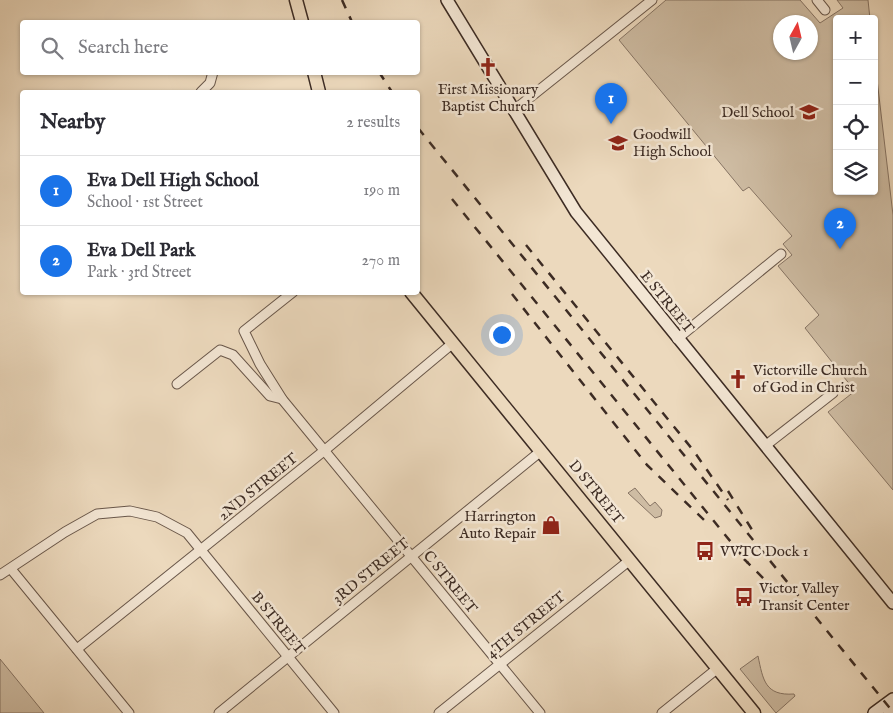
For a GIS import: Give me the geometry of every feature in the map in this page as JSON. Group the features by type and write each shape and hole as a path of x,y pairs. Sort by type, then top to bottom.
{"main road":[{"path":"296,0 301,20"},
{"path":"315,75 318,90"},
{"name":"D STREET","path":"413,295 754,713"}],"street":[{"name":"E STREET","path":"447,0 576,212 677,339 893,603"},
{"path":"513,111 652,0"},
{"path":"817,0 825,10"},
{"path":"203,90 210,83 212,75"},
{"path":"677,339 781,254"},
{"path":"282,398 260,364 244,331 289,295"},
{"name":"2ND STREET","path":"77,650 325,450 453,343"},
{"path":"177,384 220,350 233,355 270,396 282,398"},
{"path":"765,446 833,393"},
{"name":"C STREET","path":"282,398 540,713"},
{"name":"3RD STREET","path":"219,713 541,451"},
{"name":"B STREET","path":"0,575 65,532 97,514 130,511 157,517 187,533 334,713"},
{"name":"4TH STREET","path":"439,713 630,560"},
{"path":"11,569 129,713"},
{"path":"662,713 718,668"},
{"path":"874,713 893,699"},
{"path":"889,713 893,710"}],"shaded area":[{"path":"666,0 800,0 813,15 773,15 773,60 818,60 818,21 820,23 843,8 837,0 868,0 870,15 833,15 833,195 878,195 878,88 893,215 893,490 828,412 855,391 805,328 819,315 778,266 792,255 783,244 792,236 749,187 743,191 619,40"},
{"path":"635,488 650,506 655,502 662,510 661,516 655,518 628,493"},
{"path":"758,656 767,685 777,692 794,694 795,696 776,713 740,669"},
{"path":"0,659 44,713 0,713"}],"railway":[{"path":"342,0 351,20"},
{"path":"381,75 391,90"},
{"path":"420,130 893,712"},
{"path":"452,199 748,563"},
{"path":"526,245 693,450 728,500"},
{"path":"512,294 647,465 704,520"},
{"path":"728,491 754,533"},
{"path":"744,559 781,596"}],"place":[{"name":"First Missionary Baptist Church","path":"488,67"},
{"name":"Dell School","path":"809,112"},
{"name":"Eva Dell High School","path":"611,124"},
{"name":"Goodwill High School","path":"618,143"},
{"name":"Eva Dell Park","path":"840,249"},
{"name":"Victorville Church of God in Christ","path":"738,379"},
{"name":"Harrington Auto Repair","path":"551,525"},
{"name":"VVTC Dock 1","path":"705,551"},
{"name":"Victor Valley Transit Center","path":"744,597"}]}
